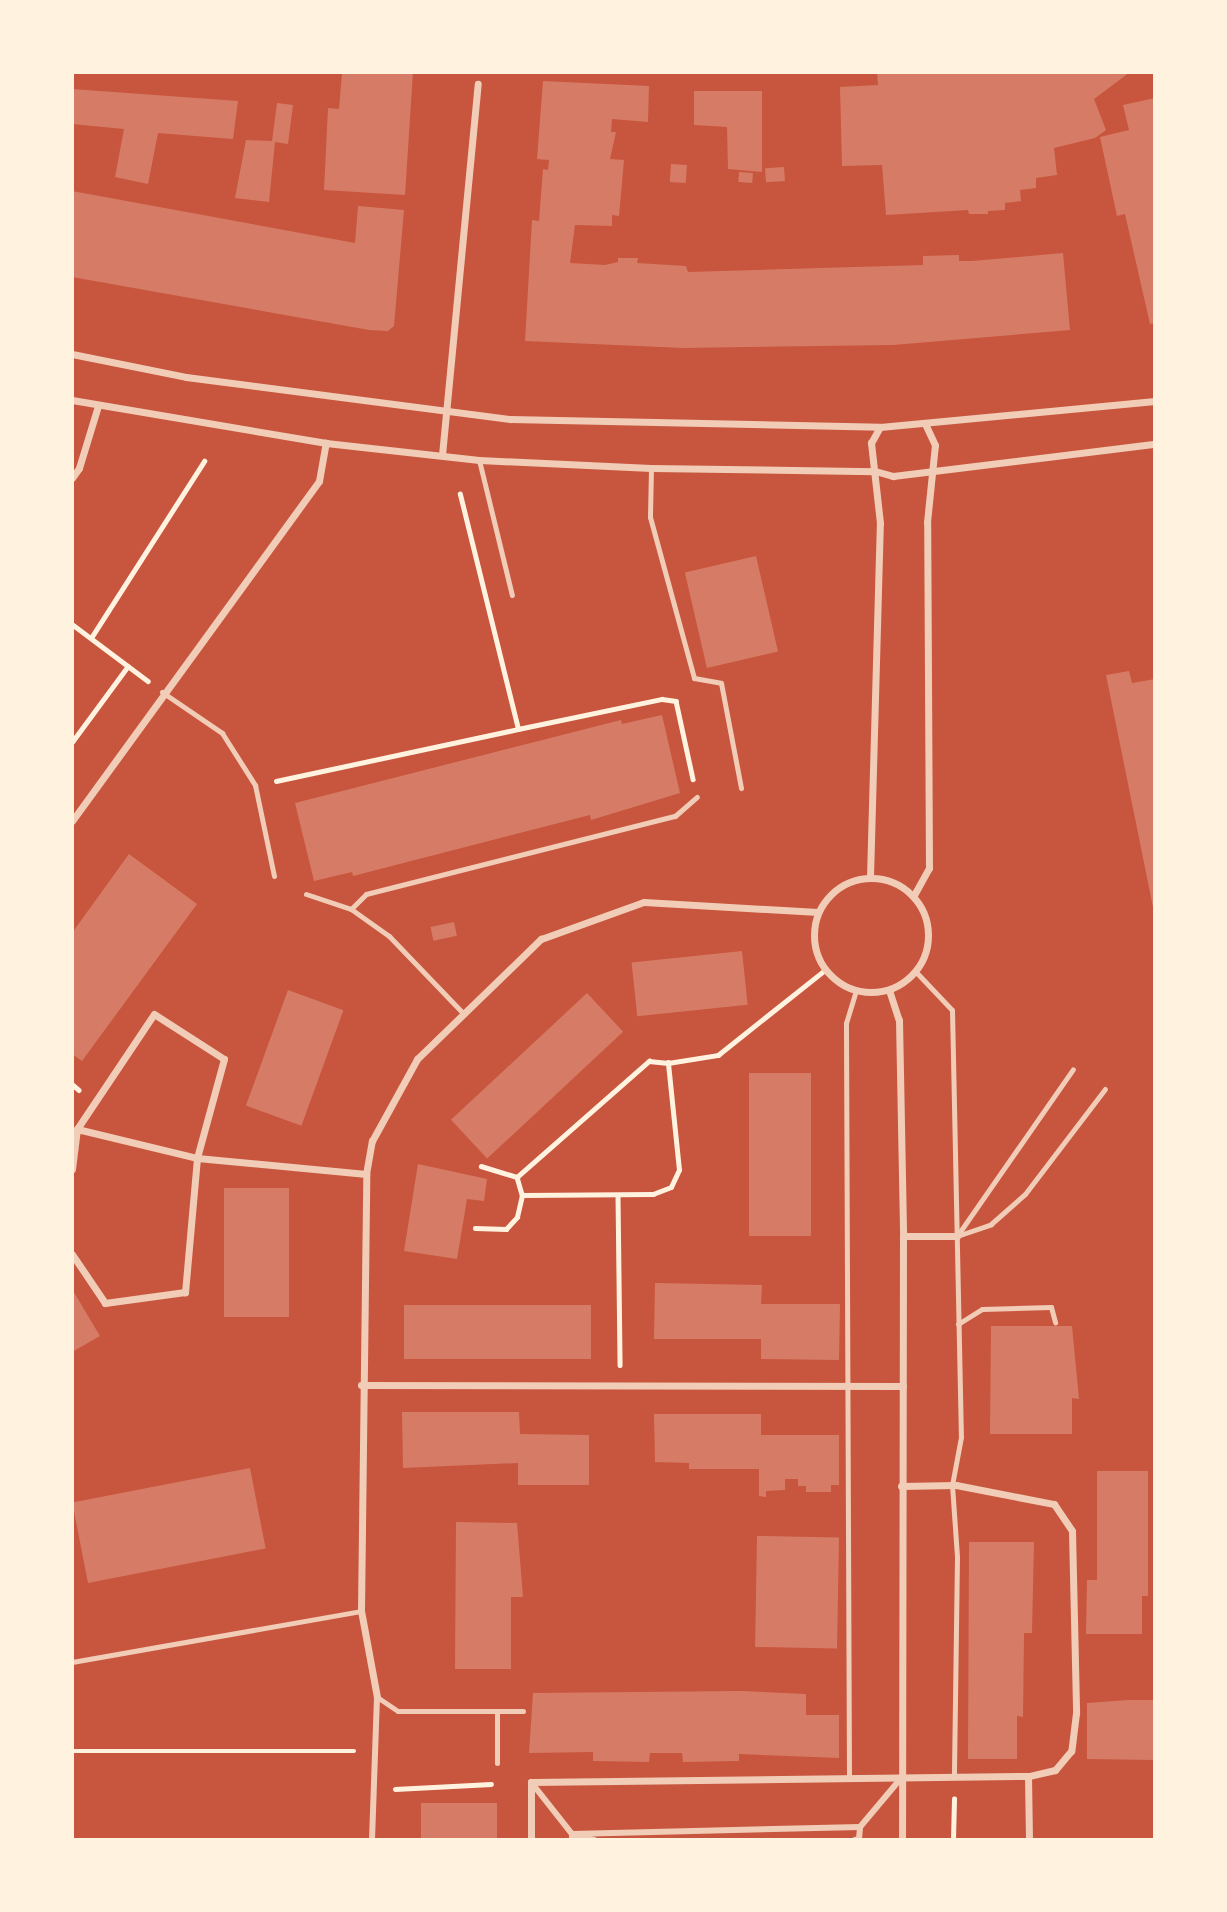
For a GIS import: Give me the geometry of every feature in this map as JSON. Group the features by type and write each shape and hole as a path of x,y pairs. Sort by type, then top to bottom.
{"street":[{"path":"442,455 478,85"},
{"path":"72,354 186,377 510,419 880,427 1155,401"},
{"path":"72,400 326,443 480,460 651,468 875,471 893,476 933,468 1155,444"},
{"path":"72,478 79,468 98,405"},
{"path":"914,895 929,868 927,522 935,445 925,424"},
{"path":"870,877 880,523 871,443 880,427"},
{"path":"72,821 162,692 319,481 326,443"},
{"path":"870,877 887,879 914,895 925,913 930,933 926,954 916,972 889,990 856,991 825,970 816,952 814,932 818,912 831,894 849,881 870,877"},
{"path":"372,1840 377,1697 361,1611 360,1385 366,1174 372,1141 417,1059 462,1012 541,939 644,902 818,912"},
{"path":"889,990 900,1020 903,1236 902,1840"},
{"path":"72,1169 77,1129 154,1014 224,1059 197,1158 186,1292 105,1303 72,1254"},
{"path":"77,1129 197,1158 366,1174"},
{"path":"903,1236 957,1236"},
{"path":"360,1385 903,1386"},
{"path":"531,1782 1028,1776 1055,1770 1071,1751 1076,1713 1072,1531 1054,1504 952,1485 901,1486"},
{"path":"1028,1776 1029,1840"},
{"path":"858,1840 860,1827 902,1777"},
{"path":"531,1782 572,1837 594,1840"},
{"path":"531,1782 531,1840"},
{"path":"572,1837 860,1827"}],"lane":[{"path":"480,460 512,595"},
{"path":"651,468 650,517 694,678 720,683 741,788"},
{"path":"162,692 222,733 255,785 274,876"},
{"path":"351,909 366,894 675,816 697,797"},
{"path":"306,894 351,909 389,936 462,1012"},
{"path":"916,972 952,1010 961,1437 952,1485 957,1558 954,1777"},
{"path":"849,1778 846,1023 856,991"},
{"path":"957,1236 1073,1069"},
{"path":"957,1236 991,1224 1025,1194 1105,1089"},
{"path":"958,1324 982,1309 1051,1307 1055,1322"},
{"path":"72,1661 361,1611"},
{"path":"377,1697 398,1712 523,1712"},
{"path":"497,1712 497,1763"}],"path":[{"path":"91,638 204,460"},
{"path":"460,494 518,729"},
{"path":"72,624 162,692"},
{"path":"72,742 128,666"},
{"path":"255,785 662,699 677,701 697,797"},
{"path":"517,1177 649,1061 668,1063 718,1055 825,970"},
{"path":"522,1195 653,1194 671,1186 678,1170 668,1063"},
{"path":"481,1166 517,1177"},
{"path":"475,1228 506,1229 517,1217 522,1195 517,1177"},
{"path":"618,1195 620,1385"},
{"path":"72,1751 375,1751"},
{"path":"953,1840 954,1777"},
{"path":"373,1790 531,1782"}],"building":[{"path":"413,72 405,195 324,190 328,108 339,109 342,73"},
{"path":"877,72 1130,72 1094,99 1106,130 1095,138 1054,148 1057,175 1036,178 1036,188 1020,190 1021,201 1005,203 1005,210 988,211 988,214 969,214 968,210 886,215 882,165 842,166 840,87 878,85"},
{"path":"543,81 649,86 648,122 612,119 611,132 616,132 610,159 624,160 619,216 612,215 612,226 575,225 570,263 605,265 618,262 618,258 638,258 637,263 686,266 688,272 923,265 923,256 959,255 959,261 972,261 1063,253 1070,330 893,345 683,348 525,341 532,220 539,221 543,169 548,170 549,160 537,159"},
{"path":"72,89 238,101 233,139 158,133 148,184 115,177 124,129 72,124"},
{"path":"694,91 762,91 762,172 728,169 727,127 694,125"},
{"path":"1155,98 1155,323 1150,324 1125,214 1117,216 1100,137 1129,130 1123,105"},
{"path":"277,103 293,105 288,144 275,142 269,202 235,198 246,140 272,141"},
{"path":"671,164 687,165 686,183 670,182"},
{"path":"784,167 785,181 766,182 765,168"},
{"path":"739,172 753,173 752,183 738,182"},
{"path":"72,191 355,243 358,206 404,210 394,326 388,331 369,330 72,277"},
{"path":"756,556 778,651 707,668 685,572"},
{"path":"1129,671 1132,683 1155,679 1155,917 1106,675"},
{"path":"662,715 680,793 591,820 590,815 353,876 352,872 314,881 295,803 621,720 622,724"},
{"path":"129,854 197,904 82,1061 72,1054 72,933"},
{"path":"454,922 457,936 433,941 431,927"},
{"path":"742,951 748,1005 637,1016 632,963"},
{"path":"288,990 343,1010 301,1126 246,1106"},
{"path":"587,993 623,1032 487,1159 451,1120"},
{"path":"749,1073 811,1073 811,1236 749,1236"},
{"path":"418,1164 487,1179 484,1201 467,1199 457,1259 404,1251"},
{"path":"224,1188 289,1188 289,1317 224,1317"},
{"path":"655,1283 762,1285 761,1304 840,1304 839,1360 761,1359 761,1339 654,1339"},
{"path":"72,1289 100,1336 72,1352"},
{"path":"404,1305 591,1305 591,1359 404,1359"},
{"path":"991,1326 1072,1326 1079,1399 1072,1398 1072,1434 990,1434"},
{"path":"402,1412 519,1412 520,1434 589,1435 589,1485 518,1485 518,1463 403,1468"},
{"path":"654,1414 761,1414 761,1435 839,1435 839,1485 831,1485 831,1492 806,1492 806,1486 798,1486 798,1479 785,1479 785,1490 766,1491 766,1497 759,1496 759,1469 689,1469 689,1463 655,1462"},
{"path":"250,1468 266,1548 88,1583 72,1503"},
{"path":"1097,1471 1148,1471 1148,1596 1142,1596 1142,1634 1086,1634 1087,1580 1097,1580"},
{"path":"456,1522 517,1523 523,1597 511,1597 511,1669 455,1669"},
{"path":"757,1536 839,1537 837,1648 755,1647"},
{"path":"969,1542 1034,1542 1032,1633 1024,1633 1023,1717 1017,1716 1017,1759 968,1759"},
{"path":"741,1691 806,1694 806,1715 839,1715 839,1758 739,1754 739,1761 683,1762 682,1753 650,1753 649,1762 593,1761 593,1752 529,1753 533,1693"},
{"path":"1155,1700 1155,1760 1087,1759 1087,1703"},
{"path":"421,1803 497,1803 497,1840 421,1840"}]}
